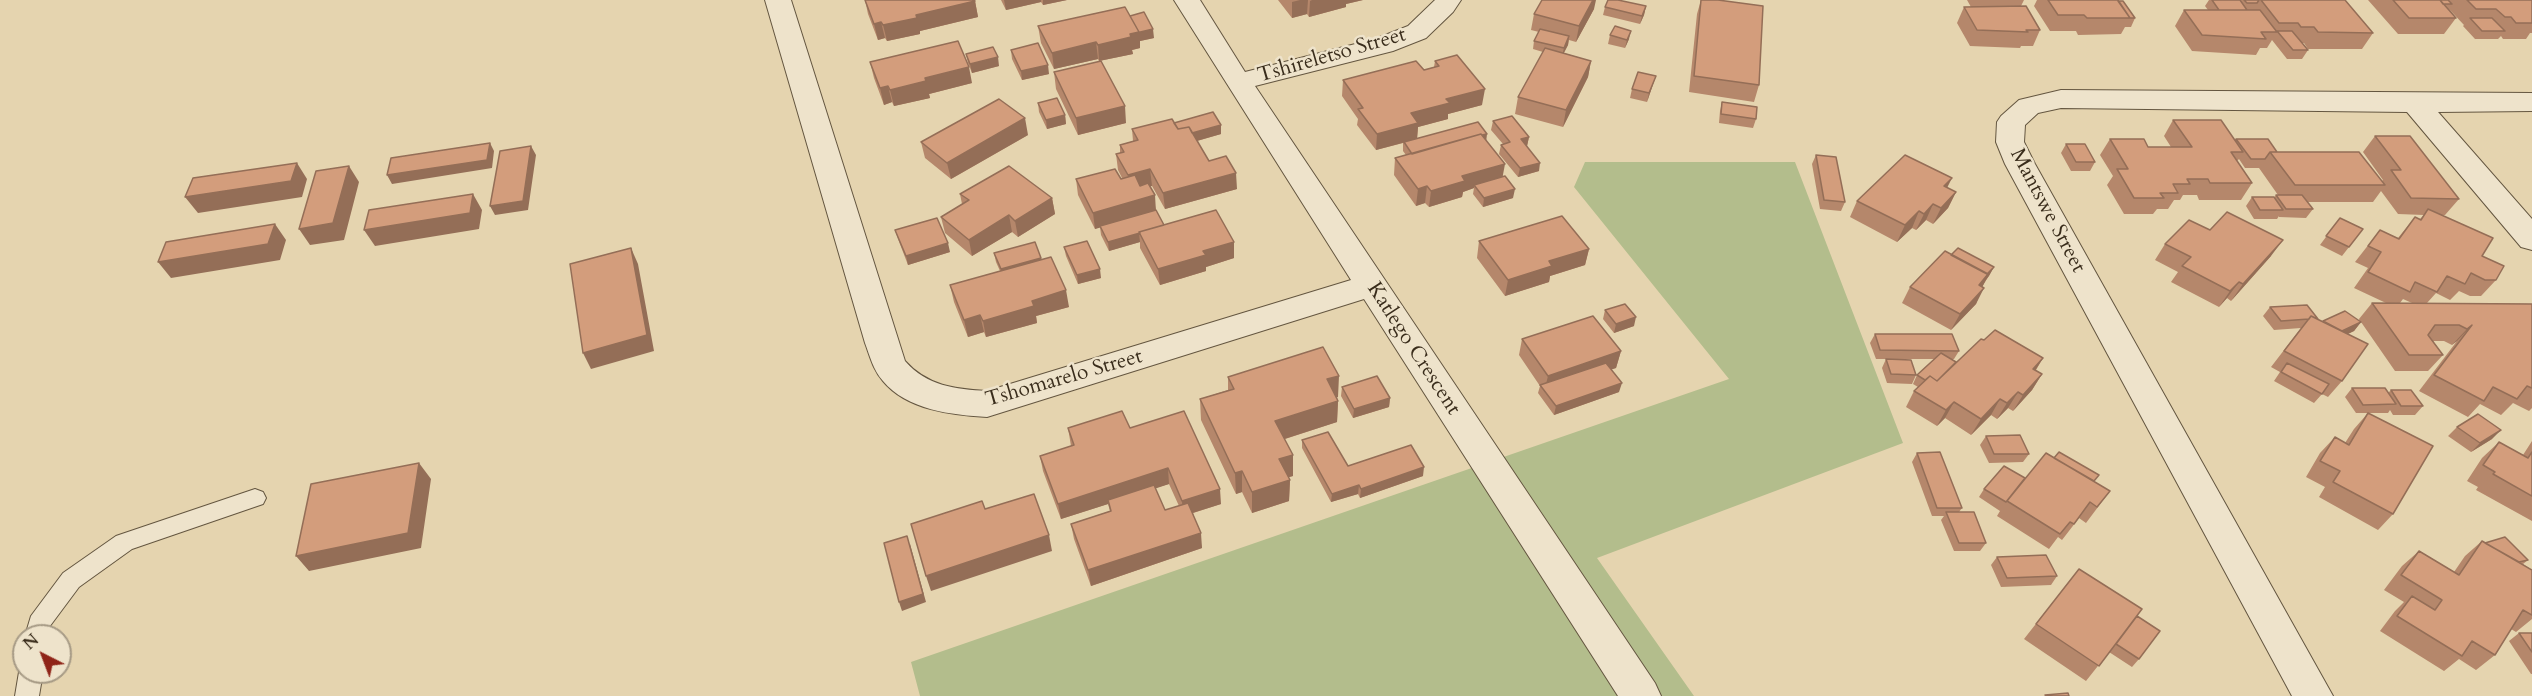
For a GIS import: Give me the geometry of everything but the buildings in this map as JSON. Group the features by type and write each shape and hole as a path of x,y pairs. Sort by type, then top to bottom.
{"street":[{"name":"Tshomarelo Street","path":"778,0 881,343 893,372 920,393 952,402 987,404 1371,285"},
{"name":"Katlego Crescent","path":"1187,0 1238,82 1641,696"},
{"name":"Tshireletso Street","path":"1238,82 1384,45 1417,32 1444,7 1448,0"},
{"name":"Mantswe Street","path":"2313,696 2020,164 2010,142 2011,122 2029,106 2061,99 2532,102"},
{"path":"2415,103 2532,239"}],"lane":[{"path":"39,624 71,580 124,542 255,498"}],"green space":[{"path":"1585,162 1795,162 1903,443 1597,558 1694,696 920,696 911,662 1729,379 1574,187"}]}
